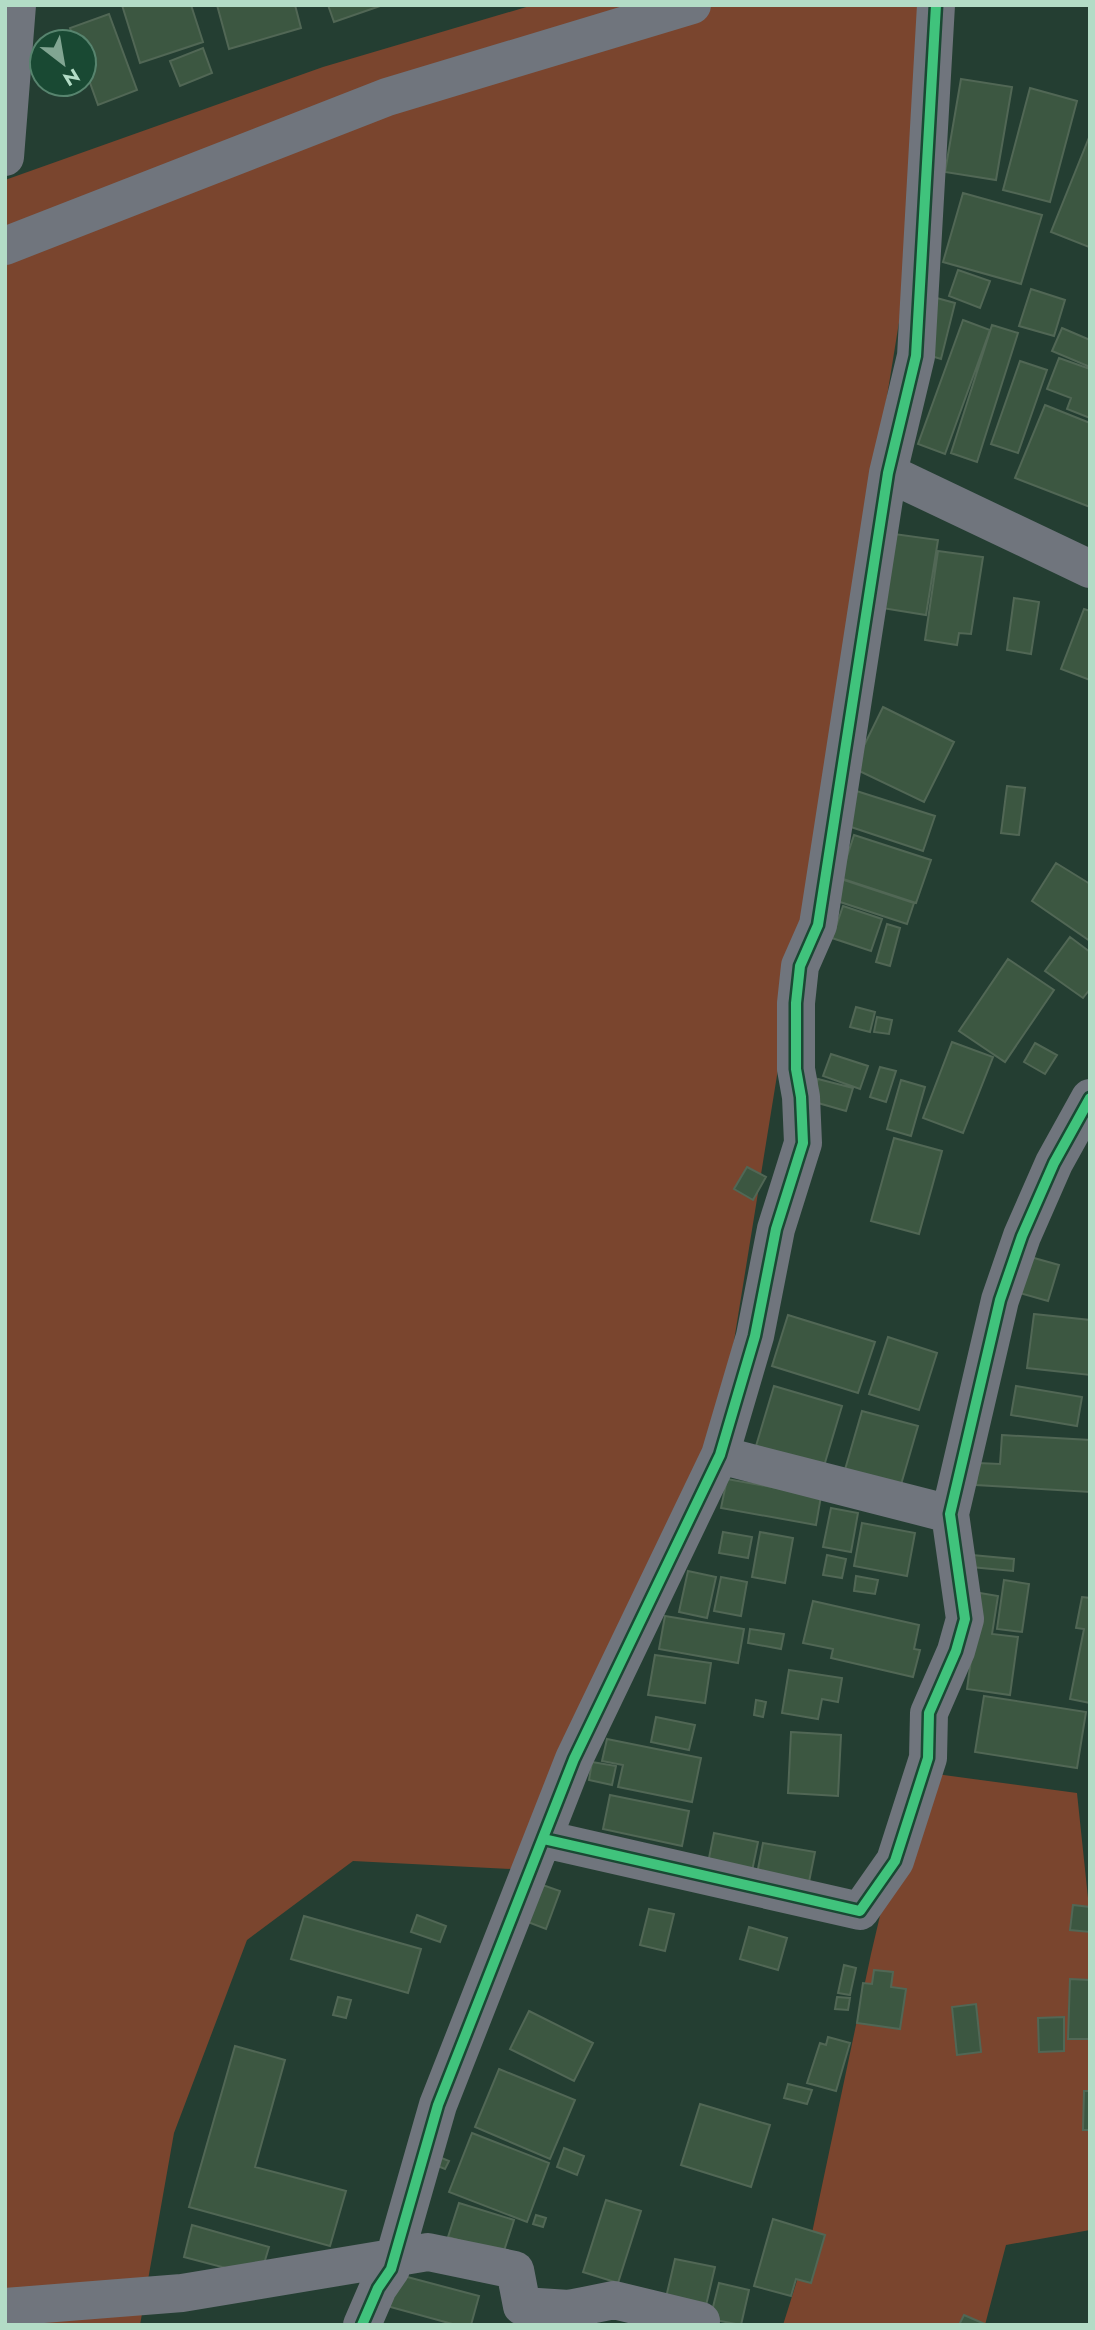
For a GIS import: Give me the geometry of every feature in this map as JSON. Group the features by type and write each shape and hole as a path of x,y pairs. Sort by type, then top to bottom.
{"street":[{"path":"5,156 17,5"},
{"path":"5,246 387,97 692,5"},
{"path":"362,2325 393,2259 438,2105 574,1759 720,1455 755,1336 776,1229 803,1143 801,1097 796,1069 797,985 800,966 818,925 888,473 916,356 936,5"},
{"path":"888,473 1090,569"},
{"path":"544,1839 860,1911 895,1861 928,1759 929,1713 956,1651 965,1619 950,1514 1000,1300 1048,1175 1090,1098"},
{"path":"720,1455 950,1514"},
{"path":"5,2307 182,2293 428,2252 514,2270 522,2306 569,2309 614,2300 701,2321"}],"shaded area":[{"path":"533,5 922,5 947,26 722,1415 512,1869 353,1861 247,1940 174,2133 140,2325 5,2325 5,180 323,67"},
{"path":"914,1771 1077,1793 1090,1917 1090,2230 1006,2245 985,2325 783,2325 812,2233 871,1954"}],"building":[{"path":"122,5 191,5 203,42 140,63"},
{"path":"217,5 295,5 301,28 229,49"},
{"path":"328,5 383,5 334,22"},
{"path":"109,14 137,90 98,105 95,98 98,98 98,28 70,28"},
{"path":"203,48 212,73 180,86 170,61"},
{"path":"961,79 1012,87 996,180 945,172"},
{"path":"1030,88 1077,101 1050,202 1003,190"},
{"path":"1090,135 1090,244 1089,247 1051,232"},
{"path":"963,193 1042,215 1021,284 943,262"},
{"path":"958,270 990,281 980,308 949,296"},
{"path":"1031,289 1065,300 1054,336 1019,326"},
{"path":"933,297 955,303 941,359 918,352"},
{"path":"963,320 990,330 945,454 918,444"},
{"path":"992,325 1018,333 977,462 951,453"},
{"path":"1062,328 1090,340 1090,367 1052,351"},
{"path":"1059,358 1090,369 1090,418 1067,409 1071,398 1047,389"},
{"path":"1020,361 1047,370 1018,453 991,444"},
{"path":"1045,405 1090,423 1090,507 1015,478"},
{"path":"894,534 938,540 926,615 882,608"},
{"path":"938,551 983,557 971,634 959,633 957,645 925,640"},
{"path":"1014,598 1039,602 1031,654 1007,650"},
{"path":"1084,609 1090,611 1090,680 1061,669"},
{"path":"883,707 954,742 924,802 853,768"},
{"path":"1007,786 1025,788 1019,835 1001,833"},
{"path":"847,788 935,816 923,851 836,822"},
{"path":"854,835 931,860 916,903 840,878"},
{"path":"1056,863 1090,884 1090,941 1032,901"},
{"path":"841,879 914,903 907,924 834,900"},
{"path":"843,906 882,919 871,951 832,938"},
{"path":"887,924 900,928 890,966 876,962"},
{"path":"1070,937 1090,952 1090,989 1083,998 1045,971"},
{"path":"1008,959 1054,990 1005,1062 959,1031"},
{"path":"856,1007 875,1012 870,1032 850,1027"},
{"path":"877,1017 892,1020 889,1034 874,1032"},
{"path":"952,1042 993,1057 963,1133 923,1118"},
{"path":"1035,1043 1057,1055 1045,1074 1024,1062"},
{"path":"831,1054 868,1066 860,1089 823,1076"},
{"path":"880,1067 896,1071 886,1102 870,1097"},
{"path":"818,1079 853,1088 846,1111 811,1101"},
{"path":"901,1080 925,1087 911,1136 887,1129"},
{"path":"894,1138 942,1151 919,1234 871,1221"},
{"path":"747,1167 766,1177 753,1200 734,1189"},
{"path":"1027,1256 1059,1265 1048,1301 1016,1292"},
{"path":"1034,1314 1090,1320 1090,1375 1027,1368"},
{"path":"788,1315 875,1342 858,1393 772,1366"},
{"path":"888,1337 937,1353 919,1410 869,1394"},
{"path":"774,1386 842,1406 824,1466 756,1446"},
{"path":"1016,1386 1082,1397 1077,1426 1011,1415"},
{"path":"862,1411 918,1426 900,1488 844,1473"},
{"path":"1002,1435 1090,1440 1090,1492 976,1485 978,1463 1000,1464"},
{"path":"727,1479 821,1496 816,1525 721,1508"},
{"path":"831,1508 858,1513 851,1552 823,1547"},
{"path":"862,1523 915,1533 907,1576 854,1566"},
{"path":"723,1532 752,1537 748,1558 719,1553"},
{"path":"760,1532 793,1538 785,1583 752,1577"},
{"path":"827,1555 846,1559 842,1578 823,1575"},
{"path":"972,1555 1014,1559 1013,1571 971,1567"},
{"path":"688,1571 716,1577 707,1618 679,1612"},
{"path":"856,1576 878,1580 875,1594 854,1591"},
{"path":"721,1577 747,1582 741,1616 714,1611"},
{"path":"1004,1580 1029,1584 1022,1632 997,1629"},
{"path":"980,1593 998,1596 992,1634 1018,1637 1010,1695 967,1689"},
{"path":"1082,1597 1090,1598 1090,1703 1070,1699 1084,1629 1076,1628"},
{"path":"813,1601 919,1625 914,1649 920,1650 913,1677 831,1658 833,1649 803,1643"},
{"path":"665,1616 744,1629 738,1663 659,1649"},
{"path":"750,1629 784,1634 781,1649 748,1643"},
{"path":"655,1655 711,1663 705,1703 648,1695"},
{"path":"789,1670 842,1678 838,1702 822,1699 818,1719 782,1713"},
{"path":"984,1696 1086,1712 1077,1768 975,1752"},
{"path":"756,1700 766,1702 763,1717 754,1715"},
{"path":"656,1717 695,1725 689,1750 651,1742"},
{"path":"791,1732 841,1735 838,1796 788,1793"},
{"path":"607,1739 701,1758 692,1802 618,1787 623,1765 602,1761"},
{"path":"592,1762 616,1766 612,1785 589,1780"},
{"path":"610,1795 689,1811 682,1846 603,1829"},
{"path":"714,1833 758,1842 752,1871 708,1863"},
{"path":"763,1843 815,1852 809,1882 757,1874"},
{"path":"534,1882 560,1891 546,1929 520,1919"},
{"path":"1073,1905 1090,1907 1090,1932 1070,1930"},
{"path":"649,1909 674,1914 665,1951 640,1945"},
{"path":"417,1915 446,1926 440,1942 411,1932"},
{"path":"304,1916 421,1949 408,1993 291,1959"},
{"path":"749,1927 787,1938 778,1970 740,1959"},
{"path":"844,1965 856,1968 850,1995 838,1993"},
{"path":"874,1970 893,1972 891,1987 906,1989 900,2029 857,2023 863,1983 872,1984"},
{"path":"1070,1979 1090,1980 1089,2039 1068,2039"},
{"path":"338,1997 351,2000 346,2018 333,2015"},
{"path":"837,1997 850,1998 848,2010 835,2009"},
{"path":"976,2004 981,2052 957,2055 952,2007"},
{"path":"529,2011 593,2043 574,2081 510,2049"},
{"path":"1064,2017 1064,2051 1039,2052 1038,2018"},
{"path":"828,2037 850,2043 836,2091 807,2083 820,2043 826,2045"},
{"path":"235,2046 285,2060 255,2167 346,2191 330,2246 189,2207"},
{"path":"499,2069 575,2100 550,2159 475,2127"},
{"path":"788,2084 812,2090 807,2104 784,2098"},
{"path":"1084,2091 1090,2091 1090,2130 1083,2130"},
{"path":"700,2104 770,2125 751,2187 681,2165"},
{"path":"472,2133 549,2163 527,2222 449,2192"},
{"path":"564,2148 584,2156 577,2175 557,2167"},
{"path":"439,2157 449,2161 445,2169 435,2165"},
{"path":"606,2200 641,2211 618,2283 583,2272"},
{"path":"459,2203 514,2220 503,2254 448,2237"},
{"path":"536,2215 546,2218 543,2227 533,2224"},
{"path":"773,2219 825,2235 811,2283 796,2279 791,2296 754,2286"},
{"path":"192,2225 269,2247 260,2277 184,2257"},
{"path":"675,2259 715,2267 704,2314 664,2306"},
{"path":"396,2274 479,2296 471,2325 456,2325 387,2306"},
{"path":"719,2283 749,2290 741,2325 710,2319"},
{"path":"964,2315 987,2325 959,2325"}],"cycle path":[{"path":"362,2325 378,2288 391,2269 438,2105 574,1759 720,1455 755,1336 776,1229 803,1143 801,1097 796,1069 796,1003 800,966 818,925 888,473 916,356 936,5"},
{"path":"544,1839 860,1911 895,1861 928,1758 929,1713 956,1651 965,1619 950,1514 1000,1300 1022,1236 1054,1163 1090,1098"}]}
